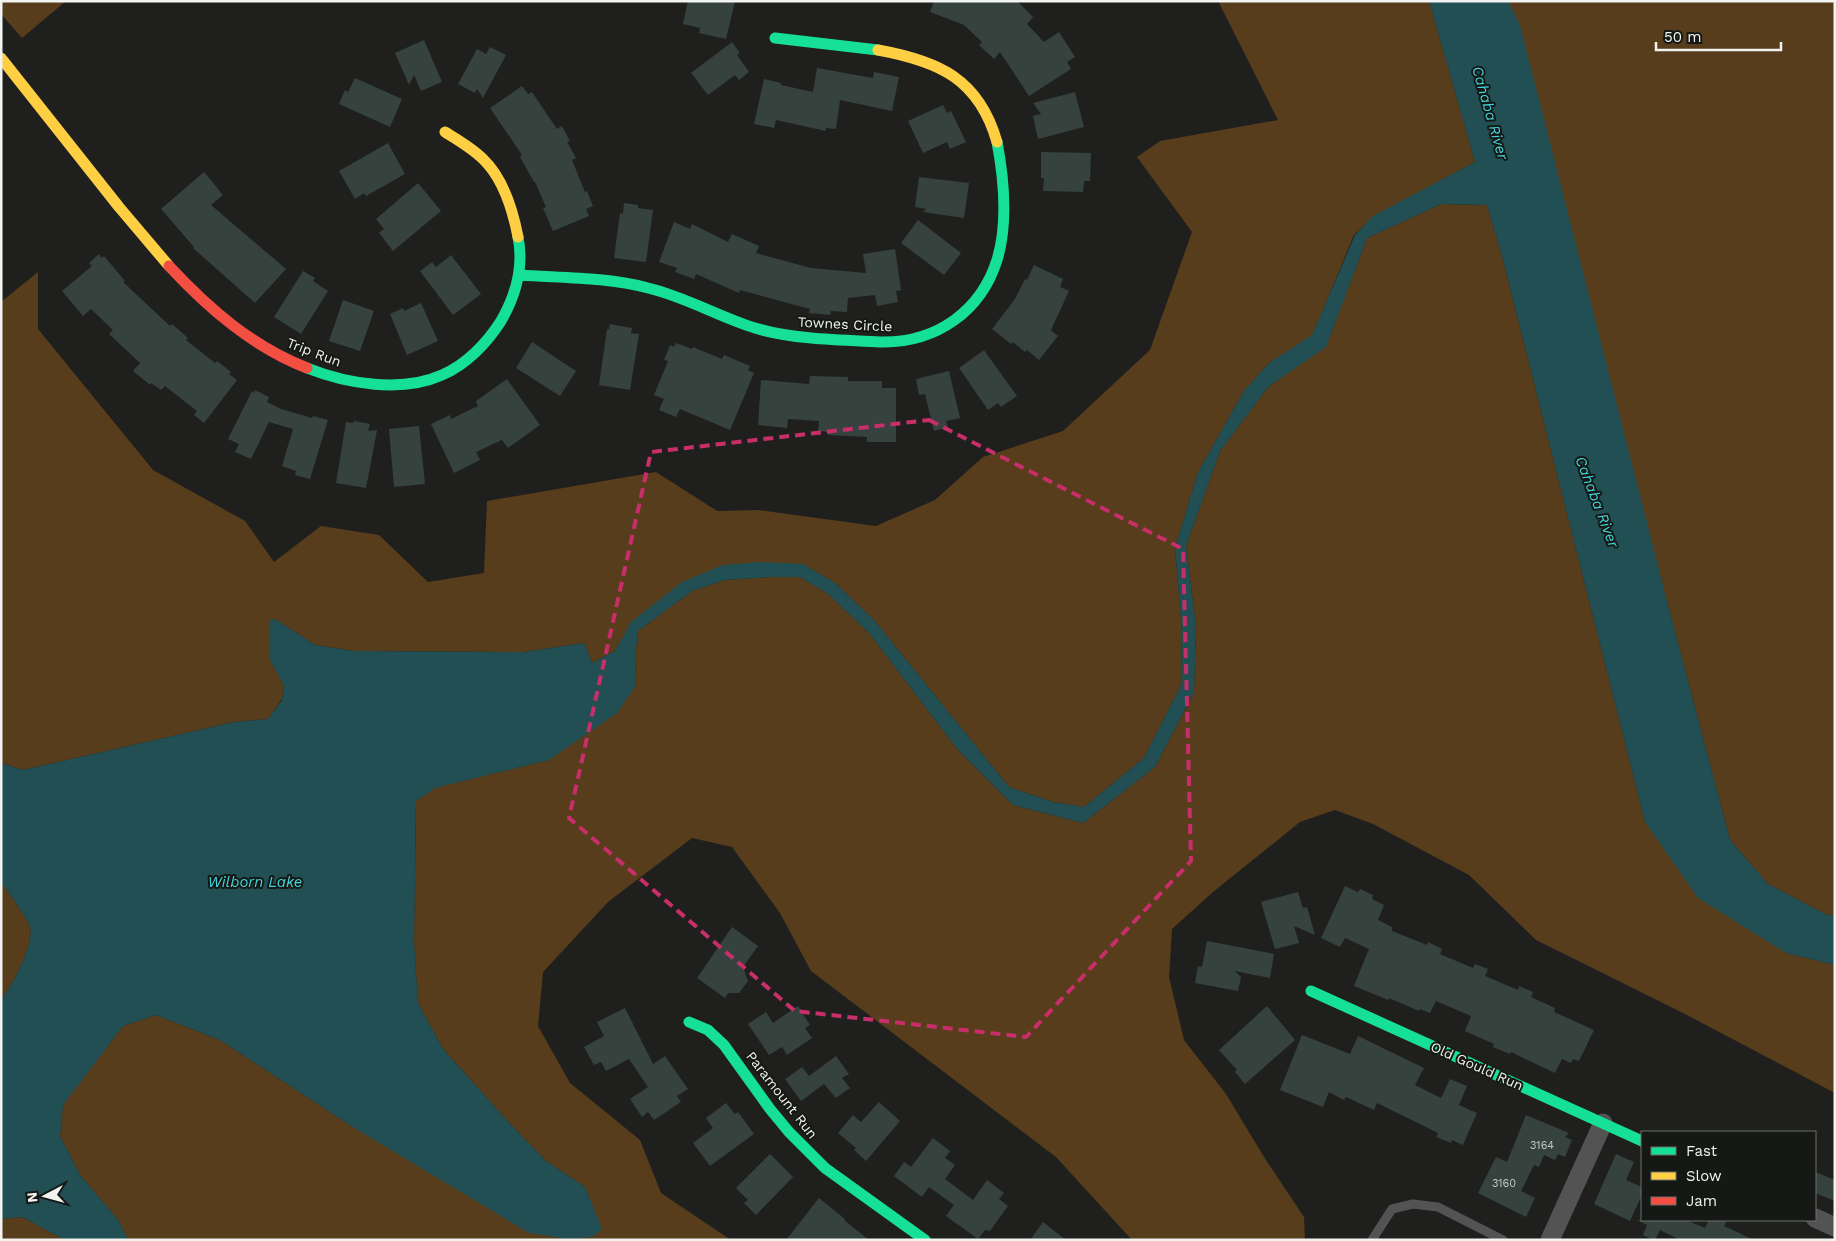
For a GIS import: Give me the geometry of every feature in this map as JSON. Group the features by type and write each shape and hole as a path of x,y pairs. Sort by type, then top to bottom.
{"street":[{"name":"Townes Circle","path":"519,275 601,281 646,287 674,295 753,327 780,335 892,342 920,338 943,328 966,309 982,290 997,260 1002,230 1001,172 996,140 985,112 968,88 952,74 931,64 896,53 775,38"},
{"name":"Trip Run","path":"1,58 146,241 192,290 227,320 273,352 295,363 363,383 388,385 414,383 438,377 457,367 478,349 493,332 506,315 515,296 519,275 520,247 515,222 506,196 493,170 472,149 445,132"},
{"name":"Old Gould Run","path":"1311,991 1641,1141"},
{"name":"Paramount Run","path":"689,1022 708,1030 724,1045 770,1109 807,1151 825,1168 925,1240"},
{"path":"1550,1240 1603,1123"},
{"path":"1816,1218 1835,1227"}],"lane":[{"path":"1372,1240 1392,1209 1413,1204 1438,1207 1503,1240"}],"highlighted area":[{"path":"929,420 1183,549 1191,861 1026,1037 795,1011 569,818 651,452"}],"shaded area":[{"path":"1,1 66,1 22,38 1,14"},
{"path":"1218,1 1429,1 1475,162 1373,217 1354,235 1312,336 1269,363 1244,391 1198,472 1175,548 1182,632 1181,685 1144,758 1084,807 1053,802 1009,787 874,620 835,583 803,564 723,565 632,622 615,651 592,663 584,643 523,652 354,651 315,645 275,619 270,659 284,686 282,699 268,719 234,722 23,770 1,763 1,302 38,272 38,329 153,470 245,521 274,562 321,526 379,535 428,582 484,573 487,501 656,472 717,511 759,510 876,526 935,500 983,457 1063,431 1150,350 1192,232 1137,157 1160,141 1278,120"},
{"path":"1508,1 1835,1 1835,916 1825,914 1768,884 1730,840"},
{"path":"1441,204 1487,205 1503,260 1645,822 1786,953 1835,965 1835,1093 1685,1014 1536,940 1469,875 1373,824 1335,810 1300,822 1213,892 1172,929 1169,977 1184,1040 1226,1094 1264,1157 1304,1217 1305,1240 1132,1240 1056,1157 811,971 780,913 732,847 692,838 608,902 543,972 538,1026 570,1083 640,1140 661,1193 731,1240 128,1240 119,1221 80,1175 60,1136 63,1104 123,1026 156,1015 220,1040 351,1126 601,1229 585,1187 546,1161 512,1126 443,1049 418,1003 414,943 416,801 434,788 549,760 636,685 635,657 638,631 692,591 725,580 800,577 827,593 869,633 958,750 1013,805 1083,823 1155,767 1194,692 1196,627 1186,546 1220,451 1268,387 1326,346 1367,238"},
{"path":"1,884 26,918 31,934 22,965 1,1001"},
{"path":"22,1217 65,1240 1,1240 1,1219"}],"water":[{"name":"Wilborn Lake","path":"1429,1 1508,1 1520,25 1730,840 1768,884 1825,914 1835,916 1835,965 1786,953 1698,898 1645,822 1503,260 1487,205 1441,204 1367,238 1326,347 1268,387 1220,451 1186,546 1196,627 1194,692 1155,767 1083,823 1013,805 958,750 869,633 827,593 800,577 725,580 692,591 638,631 635,657 636,685 617,713 549,760 435,788 416,801 414,943 418,1003 443,1049 512,1126 546,1161 585,1187 602,1229 592,1237 567,1239 529,1233 351,1126 220,1040 156,1015 123,1026 63,1105 60,1136 80,1175 119,1221 128,1240 65,1240 22,1217 1,1219 1,1001 22,965 31,934 26,918 1,884 1,763 23,770 234,722 268,719 282,700 284,686 270,660 270,620 275,619 315,645 354,651 523,652 584,643 592,663 615,651 631,622 682,582 723,565 760,562 803,564 835,583 874,620 1009,787 1053,802 1084,807 1144,758 1181,685 1182,632 1175,548 1198,472 1244,391 1269,363 1312,335 1355,235 1373,216 1475,162"}],"building":[{"path":"688,1 735,1 726,39 699,33 700,28 683,24"},
{"path":"934,1 1017,1 1033,17 1027,24 1044,42 1059,32 1075,57 1067,62 1071,69 1029,96 1000,52 994,59 979,45 982,42 964,25 930,12"},
{"path":"424,40 442,82 421,91 414,75 409,85 395,53"},
{"path":"732,42 740,53 737,55 749,72 739,80 735,75 708,95 691,73"},
{"path":"490,47 506,55 483,98 477,89 475,93 458,84 477,49 486,54"},
{"path":"817,68 873,78 874,72 899,77 892,111 840,100 836,129 826,128 826,131 776,120 774,128 754,124 764,79 813,92"},
{"path":"355,78 402,99 390,127 339,104 345,90 348,92"},
{"path":"522,86 528,94 532,92 557,129 562,126 570,141 567,142 576,158 572,160 593,206 586,209 589,216 553,231 543,208 546,207 535,182 520,157 522,155 490,108"},
{"path":"1075,92 1084,127 1038,139 1033,116 1041,114 1033,103"},
{"path":"943,105 947,113 951,111 966,142 950,149 947,142 923,153 908,121"},
{"path":"388,143 405,174 366,196 364,193 355,199 339,171"},
{"path":"1041,152 1091,153 1090,181 1084,181 1083,192 1043,191 1044,178 1041,178"},
{"path":"204,172 223,195 211,205 286,269 255,303 193,248 161,209"},
{"path":"919,177 969,183 964,218 923,212 926,209 915,207"},
{"path":"418,183 441,211 393,251 379,233 384,229 376,219"},
{"path":"624,203 638,205 638,208 653,210 646,262 614,258 620,213 623,214"},
{"path":"918,220 961,253 944,275 901,243"},
{"path":"674,222 690,229 692,224 728,242 732,234 759,246 756,253 811,268 866,273 863,254 895,249 901,290 896,291 898,302 877,306 875,295 848,298 847,312 831,311 830,315 809,313 810,309 740,290 739,293 696,274 694,279 675,272 677,268 659,262"},
{"path":"99,254 102,258 104,256 125,281 123,282 170,326 172,324 188,338 186,340 215,363 217,361 231,372 229,374 237,380 204,423 194,415 197,411 165,386 161,390 151,383 150,385 133,371 140,363 109,334 113,330 91,309 83,316 62,291 92,266 89,263"},
{"path":"451,255 481,294 453,315 420,271 432,262 436,267"},
{"path":"1034,265 1063,279 1060,287 1069,291 1051,330 1058,336 1039,360 1013,342 1011,344 992,329 1015,299"},
{"path":"303,271 315,278 313,281 328,291 301,334 274,317"},
{"path":"343,300 374,311 360,351 329,341"},
{"path":"421,303 438,341 407,355 390,314 403,308 404,311"},
{"path":"610,324 632,328 631,333 639,334 630,390 599,385 607,329 609,329"},
{"path":"532,342 576,371 560,396 516,368"},
{"path":"676,343 692,349 693,347 722,359 724,355 750,366 748,370 754,373 730,430 680,409 676,417 659,410 664,399 654,395 668,361 664,360 670,345 674,347"},
{"path":"984,350 1017,396 1001,407 998,403 988,410 959,368"},
{"path":"949,371 960,418 946,421 948,427 934,431 925,394 919,395 916,379"},
{"path":"810,376 848,377 848,381 882,381 882,388 896,388 896,442 867,442 867,437 828,435 828,432 818,431 819,421 788,419 787,428 758,425 761,380 809,384"},
{"path":"507,379 540,425 508,448 502,440 476,452 480,460 454,473 431,424 450,415 451,419 478,406 476,401"},
{"path":"255,390 269,397 267,402 281,409 312,418 313,416 328,420 310,479 295,475 296,471 282,466 293,429 269,422 251,459 235,452 239,444 228,439 252,391 254,393"},
{"path":"354,421 370,424 368,431 377,430 366,488 336,483 346,422 353,423"},
{"path":"419,426 425,484 394,487 389,429"},
{"path":"1345,886 1358,892 1360,889 1373,895 1372,899 1384,905 1378,920 1392,927 1392,931 1427,945 1428,942 1442,949 1440,954 1473,968 1475,964 1488,969 1485,976 1518,990 1519,986 1533,992 1531,997 1555,1008 1554,1012 1594,1030 1579,1061 1573,1059 1571,1063 1562,1059 1555,1073 1511,1052 1510,1054 1493,1047 1494,1044 1465,1031 1471,1016 1436,1001 1430,1013 1420,1009 1419,1011 1354,986 1369,949 1345,938 1340,947 1321,938"},
{"path":"1298,892 1303,908 1307,907 1315,935 1294,926 1299,943 1275,949 1261,902"},
{"path":"732,927 758,946 743,967 748,981 739,993 728,993 725,998 697,978"},
{"path":"1207,941 1274,954 1270,978 1235,971 1241,977 1238,991 1195,983 1198,966 1202,967"},
{"path":"798,1006 810,1025 805,1028 812,1038 787,1055 782,1047 769,1055 748,1024 766,1012 773,1023"},
{"path":"1267,1006 1295,1040 1245,1084 1235,1072 1237,1070 1219,1050"},
{"path":"625,1008 653,1064 665,1056 688,1089 677,1096 681,1102 654,1120 648,1112 642,1117 630,1099 648,1087 629,1059 606,1071 601,1062 594,1065 584,1047 604,1036 597,1022"},
{"path":"1302,1035 1350,1054 1358,1036 1424,1068 1415,1085 1441,1098 1450,1079 1467,1086 1459,1105 1477,1113 1463,1145 1452,1140 1451,1143 1436,1137 1438,1133 1377,1103 1374,1110 1346,1097 1344,1100 1329,1092 1323,1107 1280,1090"},
{"path":"836,1056 849,1074 842,1078 850,1088 836,1098 824,1084 801,1101 785,1079 802,1067 809,1076"},
{"path":"879,1102 900,1121 866,1161 854,1150 856,1148 838,1133 853,1115 861,1122"},
{"path":"726,1103 735,1114 738,1112 754,1134 710,1166 693,1143 713,1128 706,1118"},
{"path":"1526,1115 1569,1133 1565,1137 1572,1140 1565,1157 1558,1154 1555,1160 1544,1155 1539,1167 1534,1165 1521,1191 1535,1198 1526,1217 1478,1193 1496,1157 1507,1162"},
{"path":"933,1138 950,1151 945,1158 955,1165 945,1179 973,1200 987,1180 1004,1193 999,1199 1008,1206 990,1231 985,1230 978,1239 946,1216 954,1205 929,1187 922,1197 894,1176 904,1162 911,1167"},
{"path":"770,1154 793,1177 756,1215 744,1203 748,1200 736,1188"},
{"path":"1616,1154 1634,1162 1626,1180 1641,1187 1641,1197 1630,1221 1594,1204"},
{"path":"1816,1172 1835,1180 1835,1201 1816,1193"},
{"path":"819,1198 844,1220 869,1240 786,1240"},
{"path":"1637,1220 1688,1221 1705,1228 1708,1221 1726,1221 1724,1226 1754,1240 1680,1240 1660,1230 1655,1240 1653,1240 1643,1235 1647,1225"},
{"path":"1043,1222 1066,1240 1030,1240"}],"traffic: fast":[{"path":"775,38 878,50"},
{"path":"519,275 584,278 632,284 676,296 755,328 786,335 819,339 884,342 903,341 922,336 939,330 968,308 990,278 997,260 1004,217 1002,171 997,142"},
{"path":"307,368 357,382 392,385 426,381 451,371 483,345 501,321 515,291 520,259 518,237"},
{"path":"1311,991 1641,1141"},
{"path":"689,1022 708,1030 724,1045 770,1109 789,1132 825,1168 925,1240"}],"traffic: slow":[{"path":"878,50 920,60 954,76 968,88 979,103 989,120 997,142"},
{"path":"1,58 119,207 169,266"},
{"path":"445,132 465,144 490,167 502,185 518,237"}],"traffic: jam":[{"path":"169,266 216,312 250,338 307,368"}],"water label":[{"name":"Cahaba River","path":"1490,113"},
{"name":"Cahaba River","path":"1597,502"}]}
